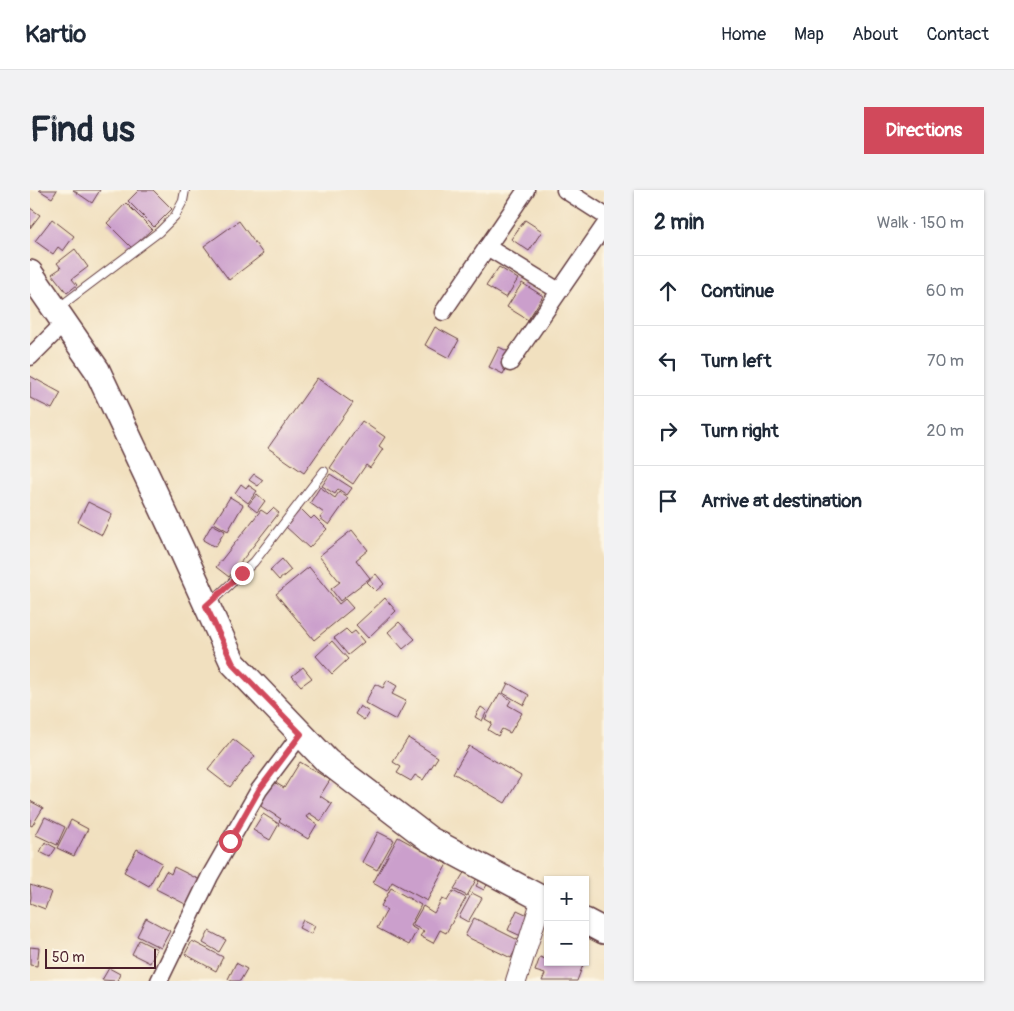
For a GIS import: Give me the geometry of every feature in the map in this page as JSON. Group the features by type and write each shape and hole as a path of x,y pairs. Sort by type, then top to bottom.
{"main road":[{"path":"30,273 97,370 233,664 327,761 429,840 544,900"},
{"path":"589,923 604,931"}],"street":[{"path":"443,312 526,190"},
{"path":"565,190 604,214"},
{"path":"510,363 604,226"},
{"path":"487,247 559,292"},
{"path":"30,357 60,316"},
{"path":"159,981 210,876 259,790 301,734"},
{"path":"516,981 544,904"}],"lane":[{"path":"60,316 159,232 175,216 183,201 185,190"},
{"path":"206,606 254,562 324,471"}],"building":[{"path":"39,190 57,190 52,198"},
{"path":"73,190 100,190 92,203"},
{"path":"139,190 153,190 172,209 154,227 128,201"},
{"path":"126,203 152,229 132,248 107,223"},
{"path":"30,208 40,215 30,228"},
{"path":"52,219 74,236 63,251 58,247 53,254 35,241"},
{"path":"525,220 542,231 529,251 511,239"},
{"path":"239,221 263,254 229,280 204,246"},
{"path":"75,249 88,267 72,279 77,285 67,293 52,274 61,268 57,263"},
{"path":"499,267 518,279 506,298 486,286"},
{"path":"522,283 543,296 528,320 507,307"},
{"path":"435,327 459,340 449,358 425,345"},
{"path":"499,347 513,354 503,374 489,367"},
{"path":"30,376 61,393 52,409 30,398"},
{"path":"317,378 353,403 304,473 268,448"},
{"path":"362,421 385,437 379,446 383,449 370,468 366,465 353,484 330,468"},
{"path":"254,474 263,480 258,486 249,480"},
{"path":"330,474 352,488 347,495 338,489 335,494 322,486"},
{"path":"241,484 246,488 248,485 257,491 248,503 235,493"},
{"path":"320,487 335,498 339,492 348,498 329,525 320,518 324,513 310,503"},
{"path":"257,494 265,501 257,512 248,505"},
{"path":"230,497 243,505 228,531 214,523"},
{"path":"88,502 112,514 102,535 78,522"},
{"path":"273,508 279,513 229,577 216,567 261,510 267,514"},
{"path":"301,509 311,519 314,516 327,529 309,548 285,526"},
{"path":"212,524 225,531 215,547 203,540"},
{"path":"352,530 368,550 356,560 370,578 340,601 331,589 340,582 319,556"},
{"path":"282,559 291,570 279,580 270,570"},
{"path":"309,567 339,604 345,599 353,608 314,640 276,594"},
{"path":"376,574 384,584 376,591 367,582"},
{"path":"385,598 396,611 368,638 356,625"},
{"path":"399,622 415,639 403,649 388,632"},
{"path":"346,629 351,634 355,631 364,642 348,655 334,638"},
{"path":"332,641 348,659 332,674 316,656"},
{"path":"303,667 312,678 301,686 292,676"},
{"path":"387,680 397,686 392,694 406,701 396,720 365,703 375,684 383,688"},
{"path":"508,683 529,695 524,705 503,693"},
{"path":"500,693 511,700 508,705 522,713 510,733 502,729 498,736 488,730 492,723 485,719"},
{"path":"360,706 369,712 364,720 355,714"},
{"path":"481,707 487,711 482,721 475,717"},
{"path":"408,738 438,757 423,780 415,775 411,781 397,773 401,767 393,762"},
{"path":"233,739 255,756 230,787 208,770"},
{"path":"469,746 521,776 505,803 453,773"},
{"path":"300,762 330,780 320,796 332,804 321,821 309,813 306,817 317,824 308,839 279,821 281,819 259,805 274,782 284,788"},
{"path":"30,801 43,808 32,826 30,825"},
{"path":"263,814 279,824 270,840 253,830"},
{"path":"45,817 65,827 57,845 36,835"},
{"path":"71,820 88,829 74,856 57,848"},
{"path":"378,832 394,840 377,870 362,862"},
{"path":"398,837 447,864 427,901 392,882 387,891 373,883"},
{"path":"45,842 56,848 50,857 40,852"},
{"path":"137,849 162,863 149,886 124,872"},
{"path":"174,867 202,881 189,906 156,889 166,871 171,874"},
{"path":"465,871 477,878 467,896 454,889"},
{"path":"480,879 488,883 484,890 476,886"},
{"path":"30,885 51,892 45,909 30,903"},
{"path":"391,888 421,905 410,926 417,930 409,945 377,928 387,910 381,906"},
{"path":"453,891 466,898 446,933 440,930 433,943 420,936 424,931 412,925 423,906 434,913 442,899 447,901"},
{"path":"472,893 482,898 468,922 459,917"},
{"path":"517,910 530,916 521,936 508,930"},
{"path":"146,918 170,931 161,948 137,936"},
{"path":"474,918 520,941 511,958 465,936"},
{"path":"303,920 315,926 311,934 299,928"},
{"path":"209,931 226,940 219,952 203,943"},
{"path":"139,940 157,949 150,963 132,954"},
{"path":"192,941 223,957 216,971 185,954"},
{"path":"30,947 39,948 37,966 30,965"},
{"path":"540,957 544,958 544,966 583,966 577,981 542,981 545,974 535,971"},
{"path":"236,963 247,969 240,981 232,981 228,979"},
{"path":"109,968 120,974 117,981 102,980"}],"route":[{"path":"230,841 259,790 301,734 233,664 206,606 242,573"}]}
